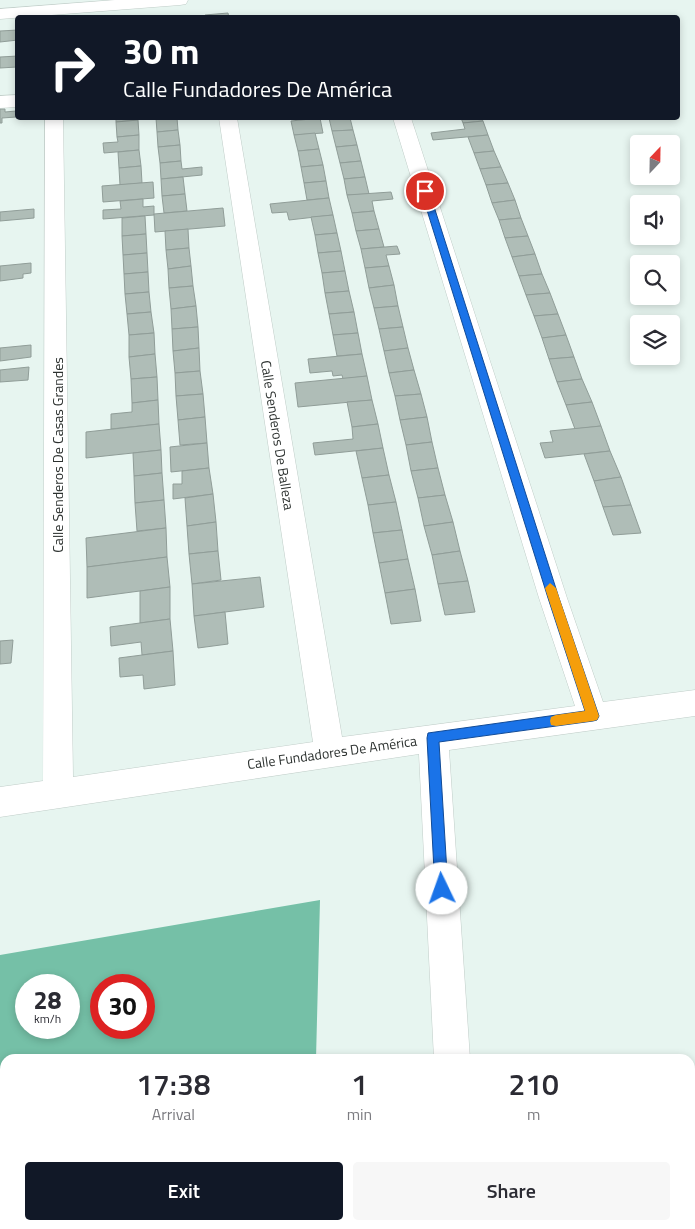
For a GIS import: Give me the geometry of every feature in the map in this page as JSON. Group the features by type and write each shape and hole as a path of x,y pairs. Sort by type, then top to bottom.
{"street":[{"path":"0,14 180,0"},
{"path":"0,102 15,100"},
{"name":"Calle Senderos De Casas Grandes","path":"54,120 58,793"},
{"name":"Calle Senderos De Balleza","path":"228,120 330,752"},
{"path":"403,120 550,588 593,716"},
{"name":"Calle Fundadores De América","path":"0,802 330,752 593,716 694,710"},
{"path":"433,738 452,1054"}],"shaded area":[{"path":"320,900 316,1054 0,1054 0,955"}],"building":[{"path":"228,13 228,15 205,15"},
{"path":"15,30 15,40 0,42 0,31"},
{"path":"15,56 15,67 0,68 0,57"},
{"path":"0,109 5,109 5,112 15,111 15,117 2,118 2,123 0,123"},
{"path":"116,120 138,120 116,122"},
{"path":"138,120 139,135 117,137 116,122"},
{"path":"156,120 177,120 178,130 157,132"},
{"path":"320,120 323,133 294,135 291,121"},
{"path":"329,120 350,120 353,130 332,131"},
{"path":"462,120 483,121 463,123"},
{"path":"483,121 488,135 433,140 431,133 465,129 463,123"},
{"path":"178,130 180,145 158,147 157,132"},
{"path":"353,130 357,145 336,147 332,131"},
{"path":"315,133 319,149 298,151 294,135"},
{"path":"139,135 139,150 104,153 103,143 118,142 117,137"},
{"path":"488,135 494,151 474,153 468,137"},
{"path":"180,145 181,161 160,163 158,147"},
{"path":"357,145 361,161 340,163 336,147"},
{"path":"319,149 323,165 301,167 298,151"},
{"path":"139,150 141,166 119,168 118,152"},
{"path":"494,151 501,167 480,169 474,153"},
{"path":"181,161 182,169 202,167 202,175 161,179 160,163"},
{"path":"361,161 365,177 344,179 340,163"},
{"path":"323,165 326,181 304,183 301,167"},
{"path":"141,166 142,183 120,185 119,168"},
{"path":"501,167 508,183 486,185 480,169"},
{"path":"183,177 185,194 162,196 161,179"},
{"path":"365,177 369,194 347,195 344,179"},
{"path":"326,181 329,198 307,200 304,183"},
{"path":"153,182 154,198 103,202 102,186"},
{"path":"508,183 515,200 492,203 486,185"},
{"path":"391,192 393,199 372,201 374,211 352,213 347,195"},
{"path":"185,194 187,211 164,213 162,196"},
{"path":"329,198 333,215 289,220 287,212 272,213 270,204"},
{"path":"143,199 143,207 154,206 154,215 103,219 103,210 121,209 120,201"},
{"path":"515,200 521,218 499,220 492,203"},
{"path":"223,208 225,226 155,232 154,214"},
{"path":"34,209 34,218 0,221 0,212"},
{"path":"374,211 379,229 356,231 352,213"},
{"path":"333,215 337,233 315,235 311,217"},
{"path":"145,216 146,234 122,236 122,218"},
{"path":"521,218 528,236 505,238 499,220"},
{"path":"188,229 189,248 166,250 165,231"},
{"path":"379,229 384,247 361,249 356,231"},
{"path":"337,233 341,251 318,253 315,235"},
{"path":"146,234 147,253 123,255 122,236"},
{"path":"528,236 535,254 512,257 505,238"},
{"path":"397,246 400,254 386,255 389,266 365,268 361,249"},
{"path":"189,248 191,266 168,269 166,250"},
{"path":"341,251 345,271 322,273 318,253"},
{"path":"147,253 148,272 124,274 123,255"},
{"path":"535,254 542,274 519,276 512,257"},
{"path":"31,263 31,273 23,274 23,278 0,281 0,266"},
{"path":"191,266 193,286 169,288 168,269"},
{"path":"389,266 394,285 369,288 365,268"},
{"path":"345,271 349,291 325,293 322,273"},
{"path":"148,272 149,292 125,294 124,274"},
{"path":"542,274 550,293 526,295 519,276"},
{"path":"394,285 398,306 374,308 369,288"},
{"path":"193,286 196,306 171,309 169,288"},
{"path":"349,291 354,312 329,314 325,293"},
{"path":"149,292 151,312 127,314 125,294"},
{"path":"550,293 558,314 534,316 526,295"},
{"path":"196,306 198,327 172,329 171,309"},
{"path":"398,306 403,327 379,329 374,308"},
{"path":"151,312 154,333 129,335 127,314"},
{"path":"354,312 358,333 333,335 329,314"},
{"path":"558,314 566,335 542,338 534,316"},
{"path":"198,327 199,348 173,351 172,329"},
{"path":"403,327 408,348 384,351 379,329"},
{"path":"154,333 155,354 129,357 129,335"},
{"path":"358,333 362,354 337,356 333,335"},
{"path":"566,335 574,357 549,359 542,338"},
{"path":"31,345 31,357 0,361 0,348"},
{"path":"199,348 200,371 175,373 173,351"},
{"path":"408,348 414,370 389,373 384,351"},
{"path":"155,354 157,377 131,379 129,357"},
{"path":"362,354 367,376 343,379 342,375 333,376 332,371 310,373 308,359"},
{"path":"574,357 582,379 557,382 549,359"},
{"path":"29,367 28,380 0,382 0,370"},
{"path":"414,370 421,394 395,396 389,373"},
{"path":"200,371 203,394 176,396 175,373"},
{"path":"367,376 372,400 298,407 295,383"},
{"path":"157,377 158,400 132,403 131,379"},
{"path":"582,379 592,402 566,405 557,382"},
{"path":"203,394 205,417 178,420 176,396"},
{"path":"421,394 427,417 400,420 395,396"},
{"path":"158,400 159,424 111,429 111,414 132,412 132,403"},
{"path":"372,400 378,424 352,427 347,402"},
{"path":"592,402 601,426 575,429 566,405"},
{"path":"205,417 207,443 180,445 178,420"},
{"path":"427,417 432,442 406,445 400,420"},
{"path":"159,424 161,450 86,458 86,432"},
{"path":"378,424 383,448 315,455 313,443 353,439 352,427"},
{"path":"601,426 610,451 545,458 540,443 553,442 550,431"},
{"path":"432,442 438,468 411,471 406,445"},
{"path":"207,443 209,468 171,472 170,447"},
{"path":"383,448 389,475 362,478 356,451"},
{"path":"161,450 162,473 134,476 133,453"},
{"path":"610,451 621,477 594,481 584,454"},
{"path":"209,468 213,494 173,499 173,484 182,484 182,471"},
{"path":"438,468 445,495 418,498 411,471"},
{"path":"162,473 164,500 135,503 134,476"},
{"path":"389,475 396,502 368,505 362,478"},
{"path":"621,477 631,505 603,507 594,481"},
{"path":"213,494 216,522 187,526 185,498"},
{"path":"445,495 453,522 424,526 418,498"},
{"path":"164,500 166,528 137,531 135,503"},
{"path":"396,502 402,530 373,533 368,505"},
{"path":"631,505 641,533 613,535 603,507"},
{"path":"216,522 218,551 189,554 187,526"},
{"path":"453,522 460,551 432,555 424,526"},
{"path":"166,528 167,557 87,567 86,538"},
{"path":"402,530 408,559 379,563 373,533"},
{"path":"218,551 221,580 192,584 189,554"},
{"path":"460,551 468,581 438,584 432,555"},
{"path":"167,557 170,587 87,598 87,567"},
{"path":"408,559 415,589 385,593 379,563"},
{"path":"260,577 264,607 194,616 192,584"},
{"path":"468,581 475,612 445,615 438,584"},
{"path":"170,587 170,619 140,623 140,591"},
{"path":"415,589 421,621 391,624 385,593"},
{"path":"225,612 228,644 198,648 194,616"},
{"path":"170,619 173,651 142,655 141,642 111,646 110,627"},
{"path":"13,640 11,663 0,664 0,641"},
{"path":"173,651 175,685 144,689 143,675 120,677 119,658"}],"slow traffic":[{"path":"550,588 593,716 556,721"}],"route":[{"path":"425,191 593,716 433,738 442,889"}]}
